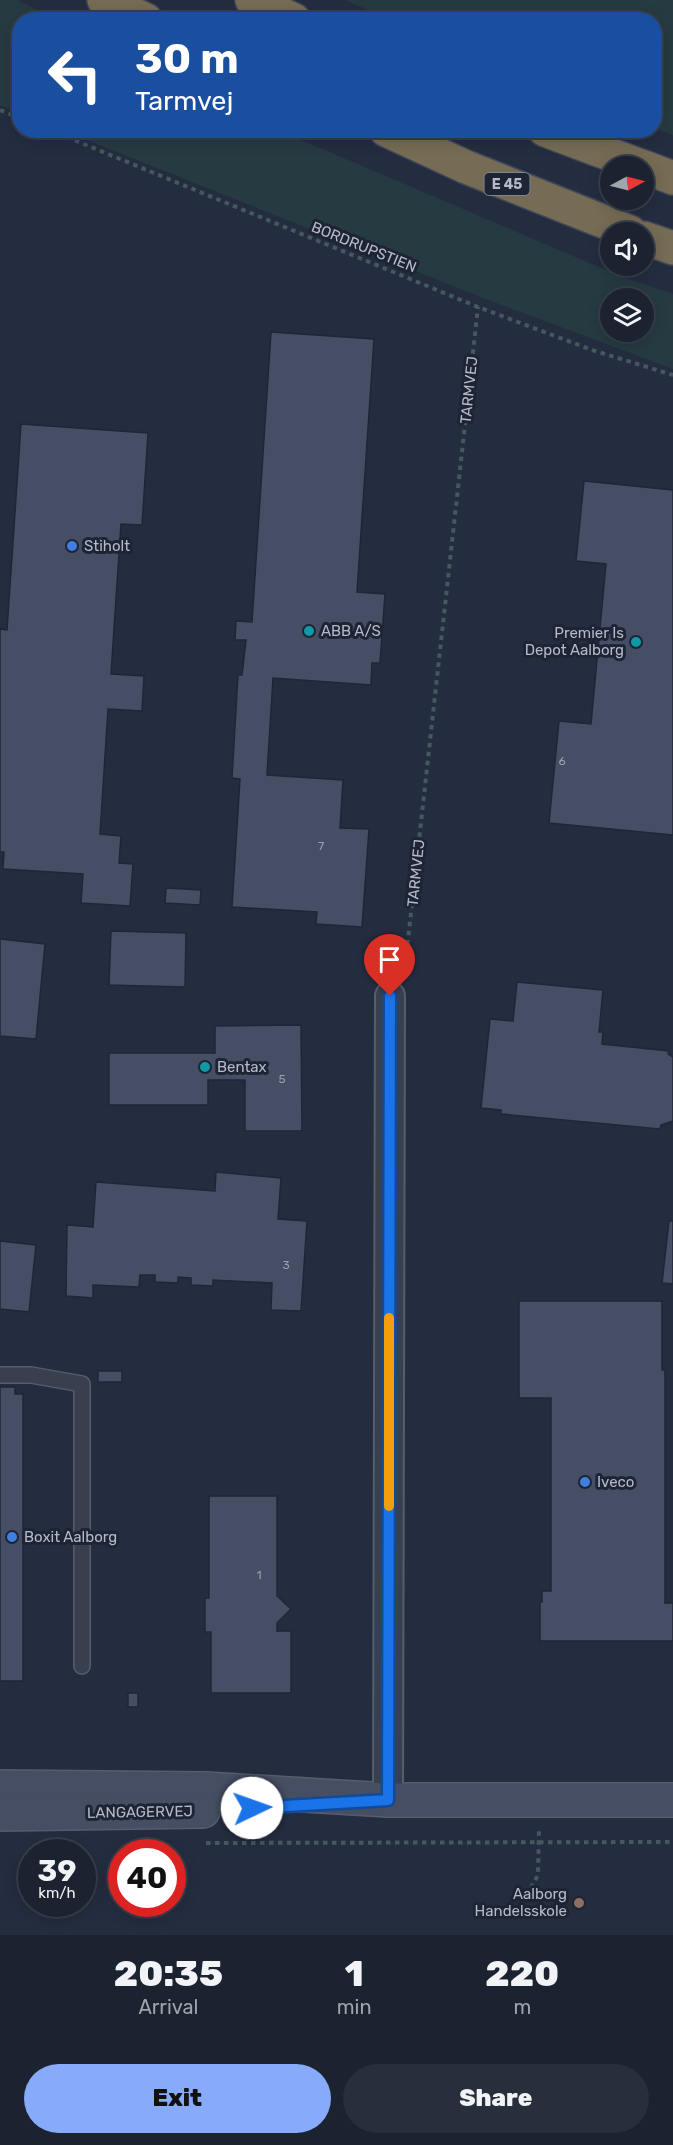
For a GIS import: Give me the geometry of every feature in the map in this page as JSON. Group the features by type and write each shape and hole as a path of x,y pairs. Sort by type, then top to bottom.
{"highway":[{"path":"104,0 129,12"},
{"path":"252,0 277,12"},
{"name":"E 45","path":"403,138 466,168 604,222"},
{"path":"566,138 613,156"},
{"path":"654,171 673,178"},
{"path":"654,241 673,248"}],"street":[{"path":"388,1800 390,996"},
{"name":"LANGAGERVEJ","path":"0,1787 206,1789 388,1800 673,1800"},
{"name":"LANGAGERVEJ","path":"0,1815 206,1811 388,1800"}],"lane":[{"path":"0,1375 31,1375 82,1384 82,1666"}],"path":[{"name":"BORDRUPSTIEN","path":"69,138 478,307 592,350 673,375"},
{"name":"TARMVEJ","path":"390,996 407,949 478,307"},
{"path":"531,1888 538,1875 538,1822"},
{"path":"204,1843 673,1842"}],"green space":[{"path":"0,0 17,0 42,12 12,12 12,110 0,105"},
{"path":"345,0 673,0 673,135 662,131 662,12 372,12"},
{"path":"82,138 296,138 600,267 600,276 620,276 673,294 673,369 601,342 654,342 654,288 600,288 600,342 478,296"}],"building":[{"name":"ABB A/S","path":"271,332 374,339 357,592 385,594 380,663 372,663 371,685 273,678 267,775 343,780 340,828 369,829 362,927 316,924 317,912 232,907 240,779 232,778 238,675 242,675 246,640 235,640 236,621 252,622"},
{"path":"21,424 148,433 142,525 121,524 111,674 144,676 142,711 108,709 100,834 121,836 119,863 133,864 130,906 81,903 83,874 3,869 4,852 0,852 0,629 7,630"},
{"name":"Premier Is Depot Aalborg","path":"584,481 673,490 673,835 549,823 559,721 591,724 606,564 576,561"},
{"path":"166,888 201,890 200,905 165,903"},
{"path":"111,931 186,933 185,987 109,985"},
{"path":"0,939 45,944 36,1039 0,1036"},
{"path":"517,982 603,990 599,1032 603,1032 602,1044 669,1051 668,1054 673,1057 673,1121 661,1125 660,1129 501,1114 501,1110 481,1108 490,1019 513,1021"},
{"name":"Bentax","path":"301,1025 302,1131 245,1131 245,1080 208,1080 208,1105 109,1105 109,1053 215,1053 215,1026"},
{"path":"216,1172 281,1178 278,1219 307,1221 301,1311 271,1310 272,1283 213,1280 213,1286 191,1285 191,1278 178,1277 178,1283 155,1282 155,1275 140,1275 139,1287 93,1285 93,1298 66,1296 67,1225 93,1227 96,1182 215,1191"},
{"path":"669,1221 673,1221 673,1284 662,1283"},
{"path":"0,1241 36,1245 29,1312 0,1309"},
{"path":"519,1301 662,1301 662,1370 665,1370 665,1603 673,1603 673,1641 540,1641 542,1591 551,1591 551,1398 519,1398"},
{"path":"98,1371 122,1371 122,1382 98,1382"},
{"name":"Boxit Aalborg","path":"0,1387 15,1387 15,1394 23,1394 23,1681 0,1681"},
{"path":"209,1496 277,1496 277,1596 291,1609 277,1623 277,1631 291,1631 291,1693 211,1693 211,1632 205,1632 205,1598 209,1598"},
{"path":"128,1693 138,1693 138,1707 128,1707"}],"slow traffic":[{"path":"389,1318 389,1506"}],"place":[{"name":"Stiholt","path":"72,546"},
{"name":"ABB A/S","path":"309,631"},
{"name":"Premier Is Depot Aalborg","path":"636,642"},
{"name":"Bentax","path":"205,1067"},
{"name":"Iveco","path":"585,1482"},
{"name":"Boxit Aalborg","path":"12,1537"},
{"name":"Aalborg Handelsskole","path":"579,1903"}],"route":[{"path":"252,1808 388,1800 390,996"}]}
